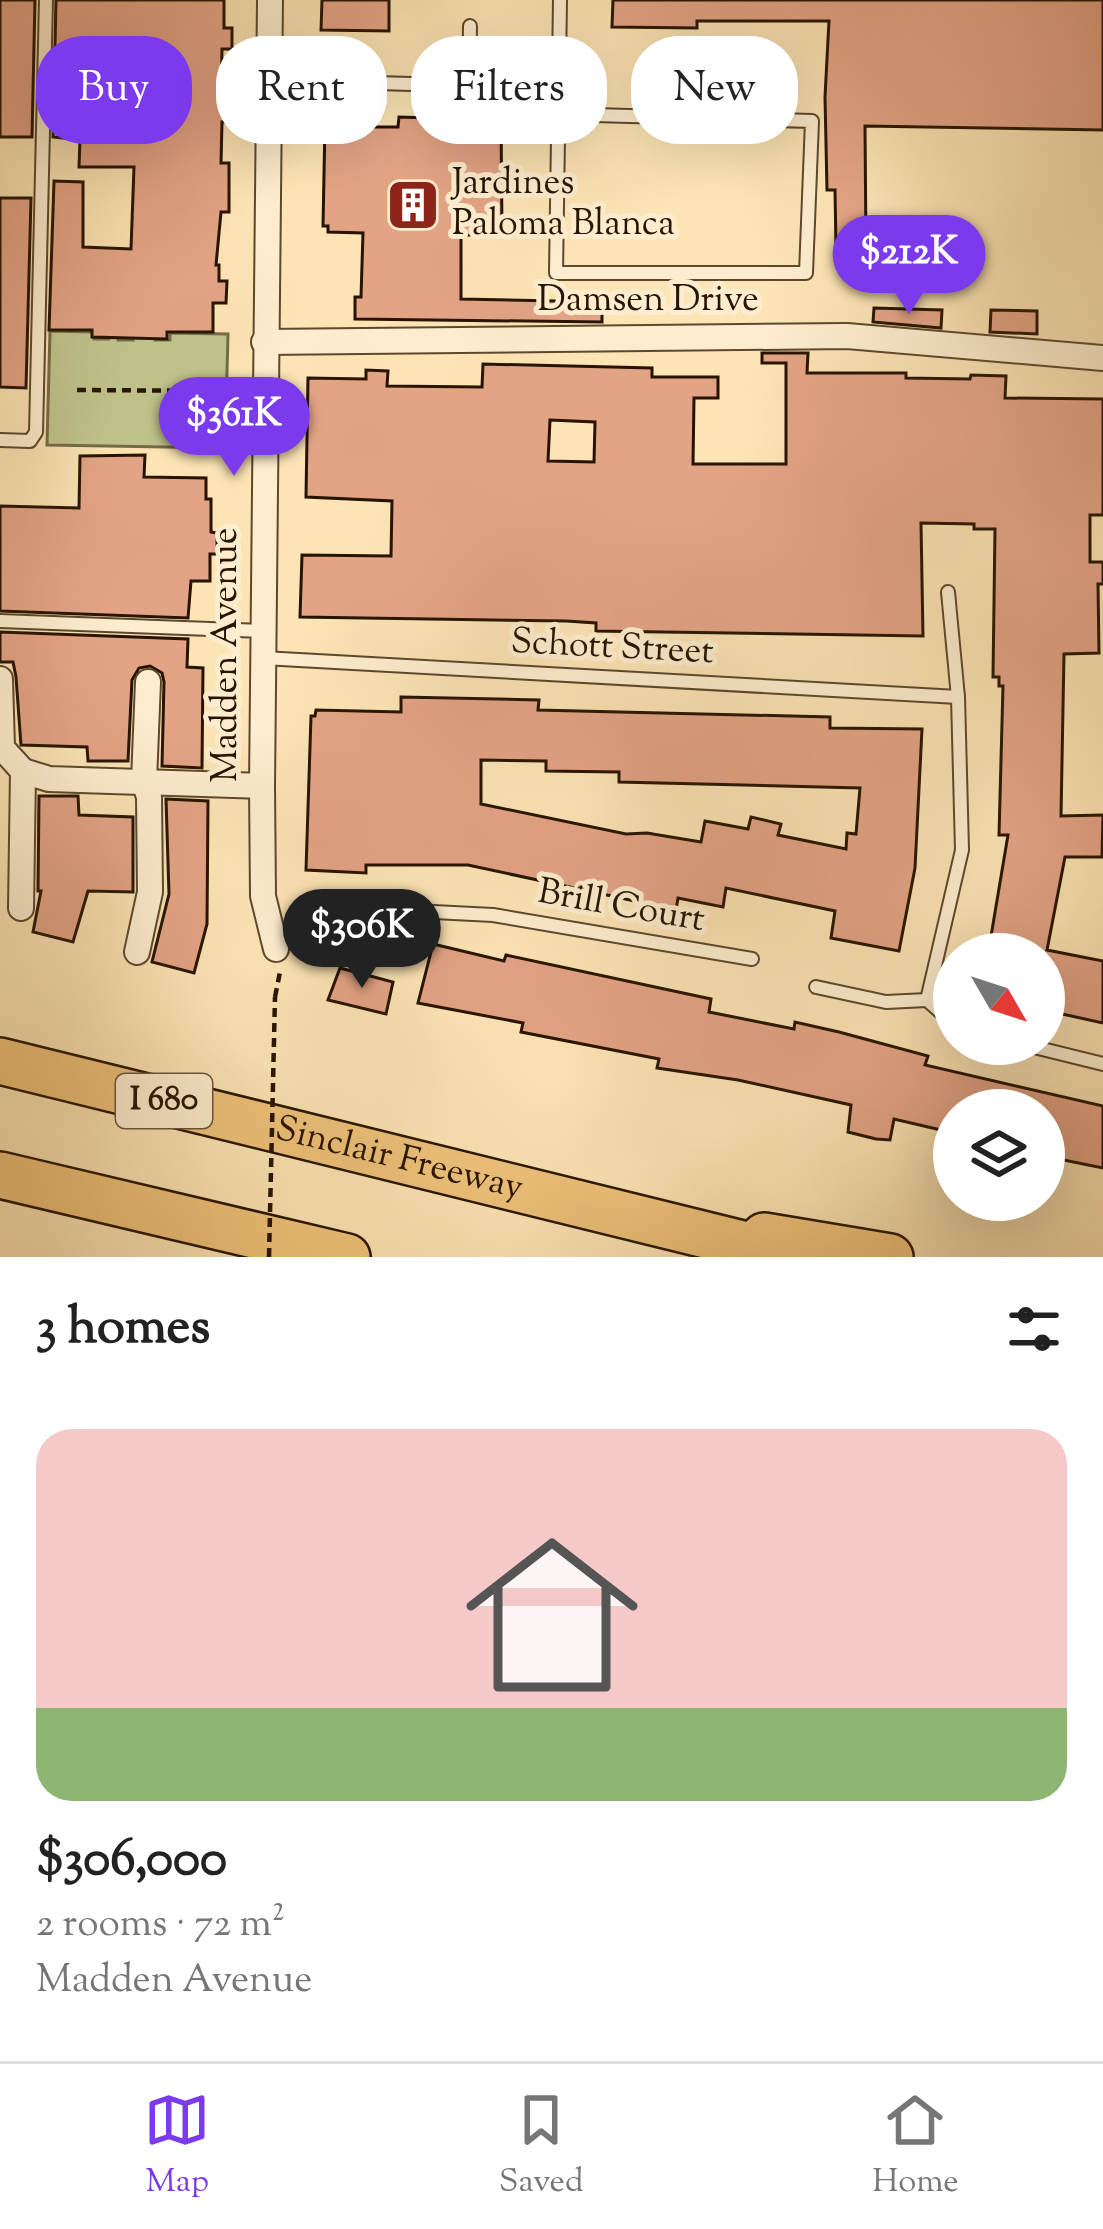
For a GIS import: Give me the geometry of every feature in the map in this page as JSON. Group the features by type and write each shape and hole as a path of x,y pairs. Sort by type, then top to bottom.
{"highway":[{"path":"0,1033 328,1141"},
{"name":"Sinclair Freeway","path":"0,1061 796,1257"},
{"path":"0,1175 260,1246"},
{"path":"0,1194 260,1246 347,1257"},
{"path":"613,1210 890,1257"}],"street":[{"name":"Madden Avenue","path":"270,0 270,36"},
{"name":"Madden Avenue","path":"268,144 262,896 276,949"},
{"name":"Damsen Drive","path":"264,342 847,336 1103,358"},
{"path":"0,679 2,748 23,771 49,779 262,785"},
{"path":"137,952 149,892 149,797 144,781 148,682"},
{"path":"21,908 23,771"}],"lane":[{"path":"0,440 29,441 36,432 46,0"},
{"path":"559,36 560,0"},
{"path":"470,26 470,36"},
{"path":"558,114 812,121 806,273 556,273 558,114"},
{"path":"927,1000 962,850 958,697 948,592"},
{"path":"0,620 264,632"},
{"name":"Schott Street","path":"263,658 958,697"},
{"name":"Brill Court","path":"276,949 301,922 394,910 493,915 752,959"},
{"path":"816,987 886,1002 927,1000 933,1005"},
{"path":"1065,1055 1103,1064"}],"path":[{"path":"77,390 233,391"},
{"path":"260,1246 275,997"}],"green space":[{"path":"50,331 93,332 94,339 109,339 110,332 117,332 118,340 133,340 133,333 154,333 155,340 170,340 170,333 228,334 225,448 47,445"}],"building":[{"path":"0,0 35,0 32,137 0,137"},
{"path":"56,0 224,0 224,28 232,28 232,36 216,36 216,144 221,144 221,163 229,163 229,212 221,212 216,265 219,281 227,281 226,303 213,303 213,332 167,332 167,339 92,337 92,330 49,330 54,181 83,182 83,247 131,249 134,167 79,167 80,144 192,144 192,36 55,36"},
{"path":"322,0 389,0 389,31 321,30"},
{"path":"613,0 1103,0 1103,130 865,126 866,247 836,248 835,190 827,190 829,21 697,21 697,28 612,27"},
{"name":"Jardines Paloma Blanca","path":"399,117 411,117 411,144 501,144 502,230 497,235 461,235 461,299 602,302 602,322 355,319 355,297 361,297 363,233 328,232 328,226 323,226 325,144 387,144 387,127 398,127"},
{"path":"0,198 31,198 26,388 0,387"},
{"path":"874,308 942,310 941,328 873,322"},
{"path":"991,310 1037,311 1037,334 990,332"},
{"path":"762,353 808,353 807,373 1006,376 1005,398 1103,399 1103,515 1090,515 1090,562 1103,562 1103,584 1098,584 1099,653 1064,654 1061,816 1103,815 1102,857 1065,857 1050,933 992,933 1008,835 999,835 1003,686 999,686 999,677 993,677 995,529 921,523 923,636 596,631 596,623 566,621 300,617 302,555 391,556 392,501 306,497 308,378 366,379 366,370 388,371 387,386 482,387 483,364 652,368 652,377 718,377 718,398 694,398 693,464 786,464 786,363 762,363","holes":["550,420 595,422 594,462 548,461"]},
{"path":"145,455 144,477 206,478 217,554 210,554 210,581 191,581 188,618 0,611 0,506 79,508 80,456"},
{"path":"0,632 188,639 187,667 203,668 202,768 162,766 164,682 162,673 150,666 139,668 132,680 128,761 88,761 87,747 21,745 16,677 13,662 0,662"},
{"path":"401,697 539,700 538,710 830,717 830,728 922,729 915,868 899,951 831,938 835,911 726,888 723,907 678,898 676,910 468,865 366,865 366,873 306,870 311,716 316,710 401,712","holes":["481,760 546,761 546,771 619,772 619,782 860,788 856,834 847,833 846,849 778,835 781,824 751,817 748,829 705,821 701,842 626,834 481,804"]},
{"path":"39,796 78,796 79,815 133,817 133,892 88,891 73,942 33,932 41,891"},
{"path":"166,799 208,801 207,924 194,973 152,962 169,894"},
{"path":"433,944 711,999 709,1012 794,1029 795,1022 839,1032 928,1056 925,1065 1029,1089 933,1089 933,1128 894,1119 890,1140 876,1139 848,1132 851,1105 657,1068 659,1059 521,1032 523,1023 418,1003"},
{"path":"1065,954 1103,961 1103,1023 1065,1015"},
{"path":"340,968 393,982 386,1014 328,1000"},
{"path":"1065,1097 1103,1106 1103,1168 1065,1160"}],"place":[{"name":"Jardines Paloma Blanca","path":"413,205"}]}
